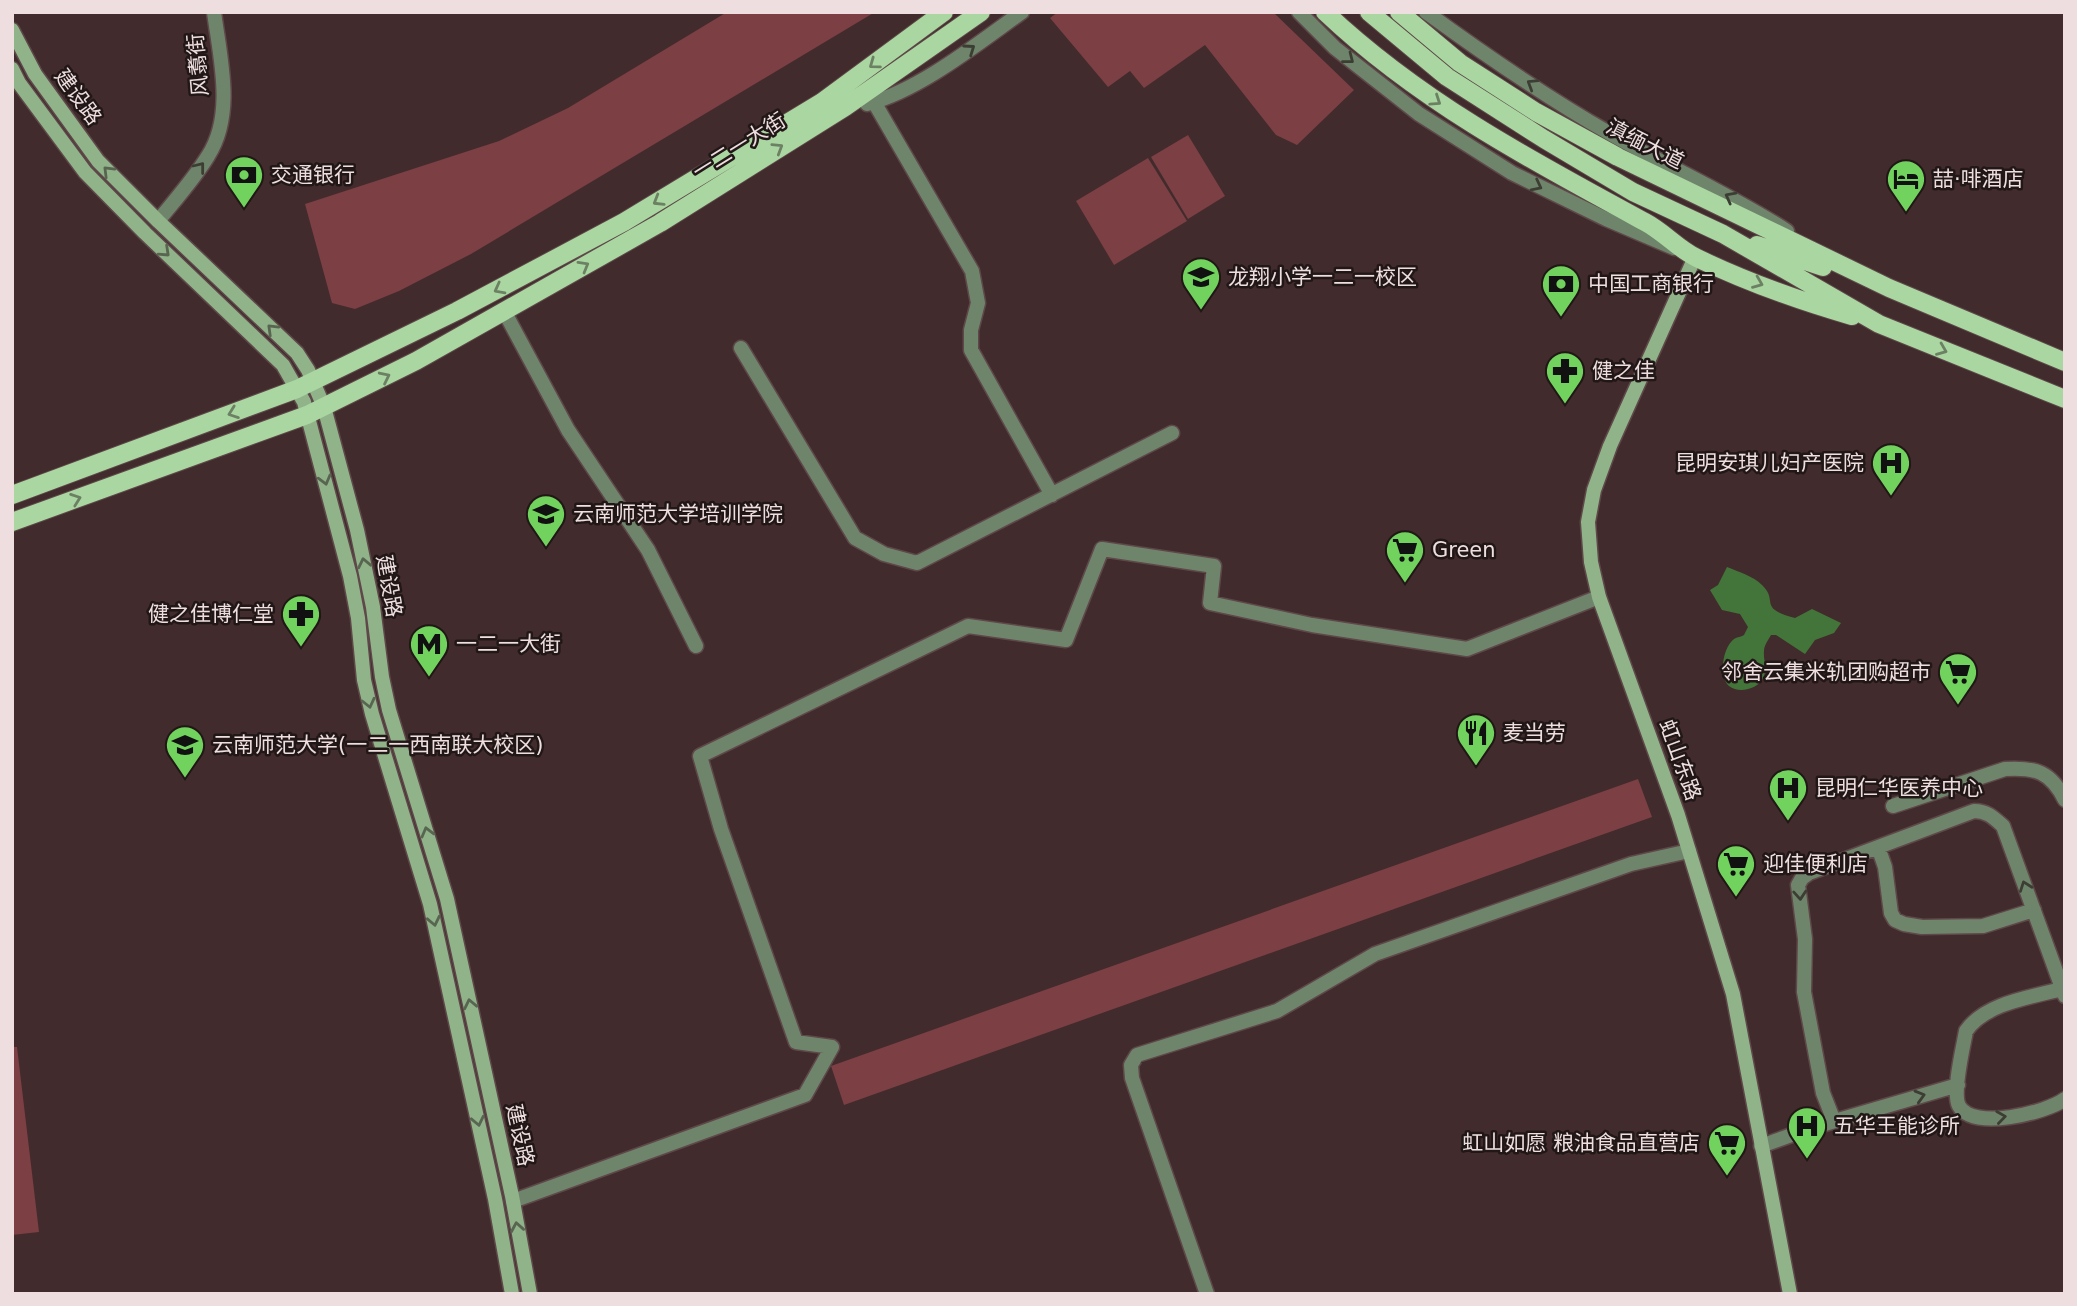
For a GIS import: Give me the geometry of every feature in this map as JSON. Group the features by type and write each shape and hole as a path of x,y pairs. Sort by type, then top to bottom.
{"main road":[{"name":"一二一大街","path":"12,495 306,385 457,311 624,222 822,102 944,12"},
{"name":"一二一大街","path":"12,522 316,411 416,361 660,223 845,107 981,12"},
{"path":"1325,12 1386,66 1436,102 1497,140 1649,224 1695,257 1816,306 1879,324"},
{"name":"滇缅大道","path":"1369,12 1447,77 1633,192 1723,234 1879,324 2065,399"},
{"name":"滇缅大道","path":"1399,12 1460,63 1536,112 1618,158 1889,288 2065,362"},
{"name":"滇缅大道","path":"1723,234 1889,288"}],"street":[{"name":"风翥街","path":"158,221 209,155 220,125 225,93 214,12"},
{"path":"845,107 874,102 915,83 954,60 1022,12"},
{"path":"1299,12 1335,48 1419,114 1512,173 1606,219 1695,257"},
{"path":"1426,12 1487,56 1609,133 1754,209 1829,259"},
{"name":"建设路","path":"12,30 35,74 98,160 297,354 357,530 373,607 388,710 447,899 513,1201 530,1294"},
{"name":"建设路","path":"12,69 19,83 85,172 145,233 306,385"},
{"path":"874,102 972,271 978,303 971,330 971,350 1052,495"},
{"name":"虹山东路","path":"1695,257 1610,446 1594,490 1588,522 1591,562 1599,597 1689,850 1741,1024 1761,1146 1790,1294"},
{"path":"504,311 568,430 648,550 696,646"},
{"path":"741,348 855,538 884,554 917,564 1172,433"},
{"name":"建设路","path":"316,411 358,618 363,672 372,714 430,904 495,1199 512,1294"},
{"path":"513,1201 805,1095 832,1047 796,1042 722,829 700,756 968,626 1066,640 1102,549 1213,566 1210,603 1312,625 1467,649 1599,597"},
{"path":"1893,806 2006,769 2025,767 2045,774 2058,786 2065,800"},
{"path":"1834,1121 1823,1093 1804,992 1805,939 1798,885 1809,873 1974,811 1990,814 2003,826 2064,993 2021,999 1991,1011 1971,1023 1966,1031 1956,1097 1965,1114 1984,1119 2039,1112 2065,1099"},
{"path":"1878,847 1885,867 1891,913 1895,920 1904,924 1922,927 1983,926 2034,910"},
{"path":"1207,1294 1132,1078 1130,1065 1137,1055 1277,1011 1375,954 1632,864 1689,850"},
{"path":"1761,1146 1834,1121 1958,1085"}],"shaded area":[{"path":"727,12 875,12 471,254 399,291 355,309 332,303 305,204 499,141 568,108"},
{"path":"1058,12 1273,12 1354,90 1297,145 1276,135 1205,45 1144,88 1130,71 1108,87 1050,18"},
{"path":"1188,135 1225,196 1188,219 1151,157"},
{"path":"1148,158 1187,221 1114,265 1076,201"},
{"path":"1727,567 1762,585 1776,611 1795,618 1812,609 1841,623 1834,633 1815,640 1805,654 1776,635 1771,635 1764,649 1765,671 1761,682 1748,689 1733,688 1724,676 1725,655 1730,643 1744,635 1748,627 1740,614 1722,610 1710,590 1718,585"},
{"path":"1638,779 1652,817 844,1105 831,1066"},
{"path":"12,1047 17,1047 39,1232 12,1235"}],"place":[{"name":"交通银行","path":"244,209"},
{"name":"喆·啡酒店","path":"1906,213"},
{"name":"龙翔小学一二一校区","path":"1201,311"},
{"name":"中国工商银行","path":"1561,318"},
{"name":"健之佳","path":"1565,405"},
{"name":"昆明安琪儿妇产医院","path":"1891,497"},
{"name":"云南师范大学培训学院","path":"546,548"},
{"name":"Green","path":"1405,584"},
{"name":"健之佳博仁堂","path":"301,648"},
{"name":"一二一大街","path":"429,678"},
{"name":"邻舍云集米轨团购超市","path":"1958,706"},
{"name":"麦当劳","path":"1476,767"},
{"name":"云南师范大学(一二一西南联大校区)","path":"185,779"},
{"name":"昆明仁华医养中心","path":"1788,822"},
{"name":"迎佳便利店","path":"1736,898"},
{"name":"五华王能诊所","path":"1807,1160"},
{"name":"虹山如愿 粮油食品直营店","path":"1727,1177"}]}
